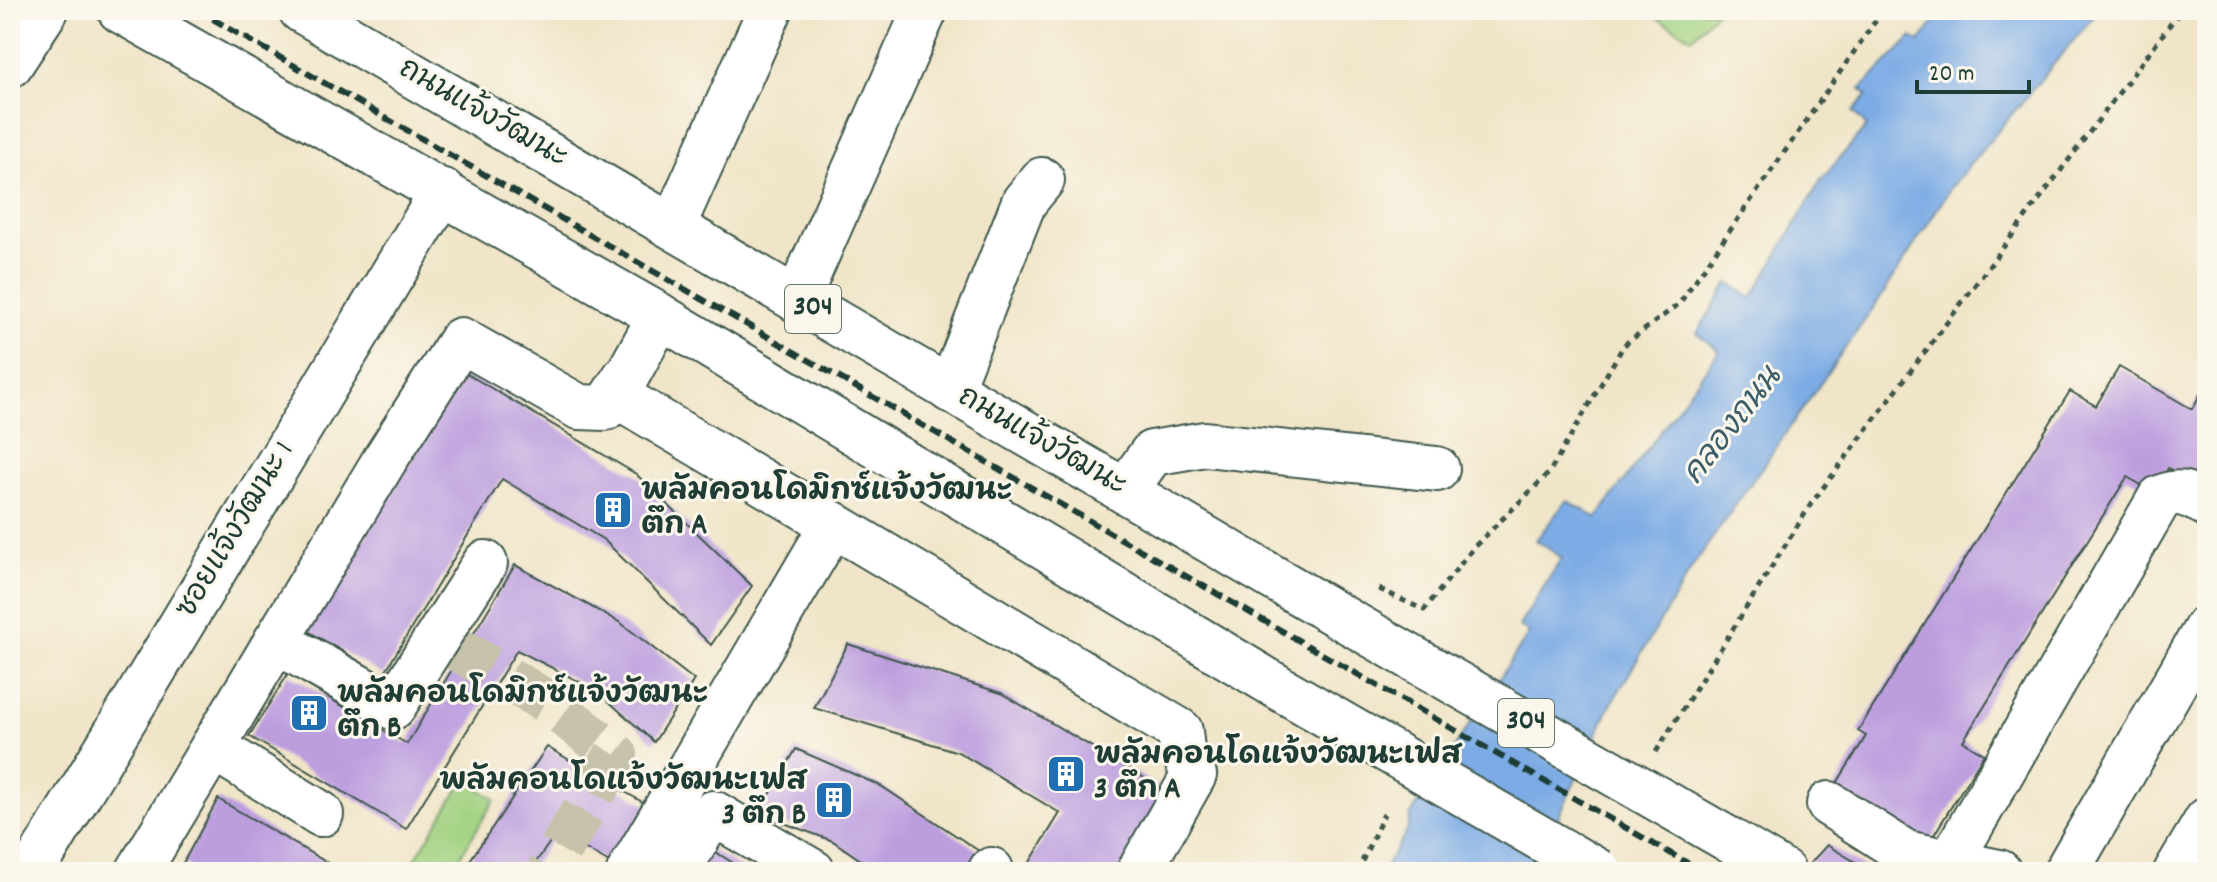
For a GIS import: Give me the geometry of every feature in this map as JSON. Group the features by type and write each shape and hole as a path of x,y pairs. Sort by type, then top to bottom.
{"main road":[{"path":"10,65 46,10"},
{"path":"120,10 660,316 1283,690 1599,872"},
{"name":"ถนนแจ้งวัฒนะ","path":"301,10 1783,872"},
{"path":"673,226 770,10"},
{"path":"797,300 925,10"},
{"path":"950,390 1024,202 1042,180"},
{"name":"ซอยแจ้งวัฒนะ 1","path":"32,872 443,191"},
{"path":"141,871 276,641 461,340 579,407 605,408 660,316"},
{"path":"625,377 621,396 636,409 1180,731 1182,750 1194,775 1139,872"},
{"path":"1125,491 1152,453 1205,444 1437,469"},
{"path":"1950,862 2160,498 2173,492 2186,494 2207,504"},
{"path":"629,872 833,524"},
{"path":"276,641 393,707 444,641 485,563"},
{"path":"2066,872 2207,627"},
{"path":"213,747 321,814"},
{"path":"1829,804 1906,853 1999,872"},
{"path":"677,872 713,813 813,872"},
{"path":"2176,872 2207,820"}],"path":[{"path":"1374,586 1424,610 1475,546 1549,473 1624,345 1679,304 1883,10"},
{"path":"1655,754 1811,504 2181,10"},
{"path":"1357,872 1384,814"}],"green space":[{"path":"1643,10 1718,10 1692,38"},
{"path":"464,780 495,799 451,872 407,872"}],"water":[{"name":"คลองถนน","path":"1942,10 1958,13 1961,10 2099,10 1952,186 1883,294 1695,563 1610,706 1533,872 1382,872 1408,829 1410,816 1529,633 1519,626 1562,558 1536,540 1567,500 1597,518 1719,351 1697,333 1728,283 1752,298 1821,180 1867,126 1853,112 1867,96 1861,89 1912,37 1920,42"}],"building":[{"path":"2119,367 2192,409 2202,391 2207,393 2207,490 2168,468 2154,492 2127,477 1963,741 1984,754 1927,846 1834,788 1866,736 1858,731 2070,391 2096,406"},
{"name":"พลัมคอนโดมิกซ์แจ้งวัฒนะ ตึก A","path":"464,372 636,474 752,586 711,645 604,540 502,479 383,675 308,631"},
{"name":"พลัมคอนโดมิกซ์แจ้งวัฒนะ ตึก B","path":"515,565 621,623 694,680 654,742 596,690 517,650 406,829 249,736 288,674 407,744"},
{"name":"พลัมคอนโดแจ้งวัฒนะเฟส 3 ตึก A","path":"848,644 1001,693 1173,795 1127,872 1024,872 1060,813 958,752 814,708"},
{"path":"547,747 651,807 616,867 557,832 529,872 462,872"},
{"name":"พลัมคอนโดแจ้งวัฒนะเฟส 3 ตึก B","path":"796,749 881,786 982,853 970,872 878,872 833,841 759,814"},
{"path":"218,799 343,872 198,872 183,863"},
{"path":"1827,845 1872,872 1802,872"},
{"path":"712,850 748,872 698,872"}],"tunnel":[{"path":"451,645 547,702 616,755 547,872"}],"railway":[{"path":"197,10 1703,872"}],"place":[{"name":"พลัมคอนโดมิกซ์แจ้งวัฒนะ ตึก A","path":"613,510"},
{"name":"พลัมคอนโดมิกซ์แจ้งวัฒนะ ตึก B","path":"309,713"},
{"name":"พลัมคอนโดแจ้งวัฒนะเฟส 3 ตึก A","path":"1066,774"},
{"name":"พลัมคอนโดแจ้งวัฒนะเฟส 3 ตึก B","path":"834,800"}]}
